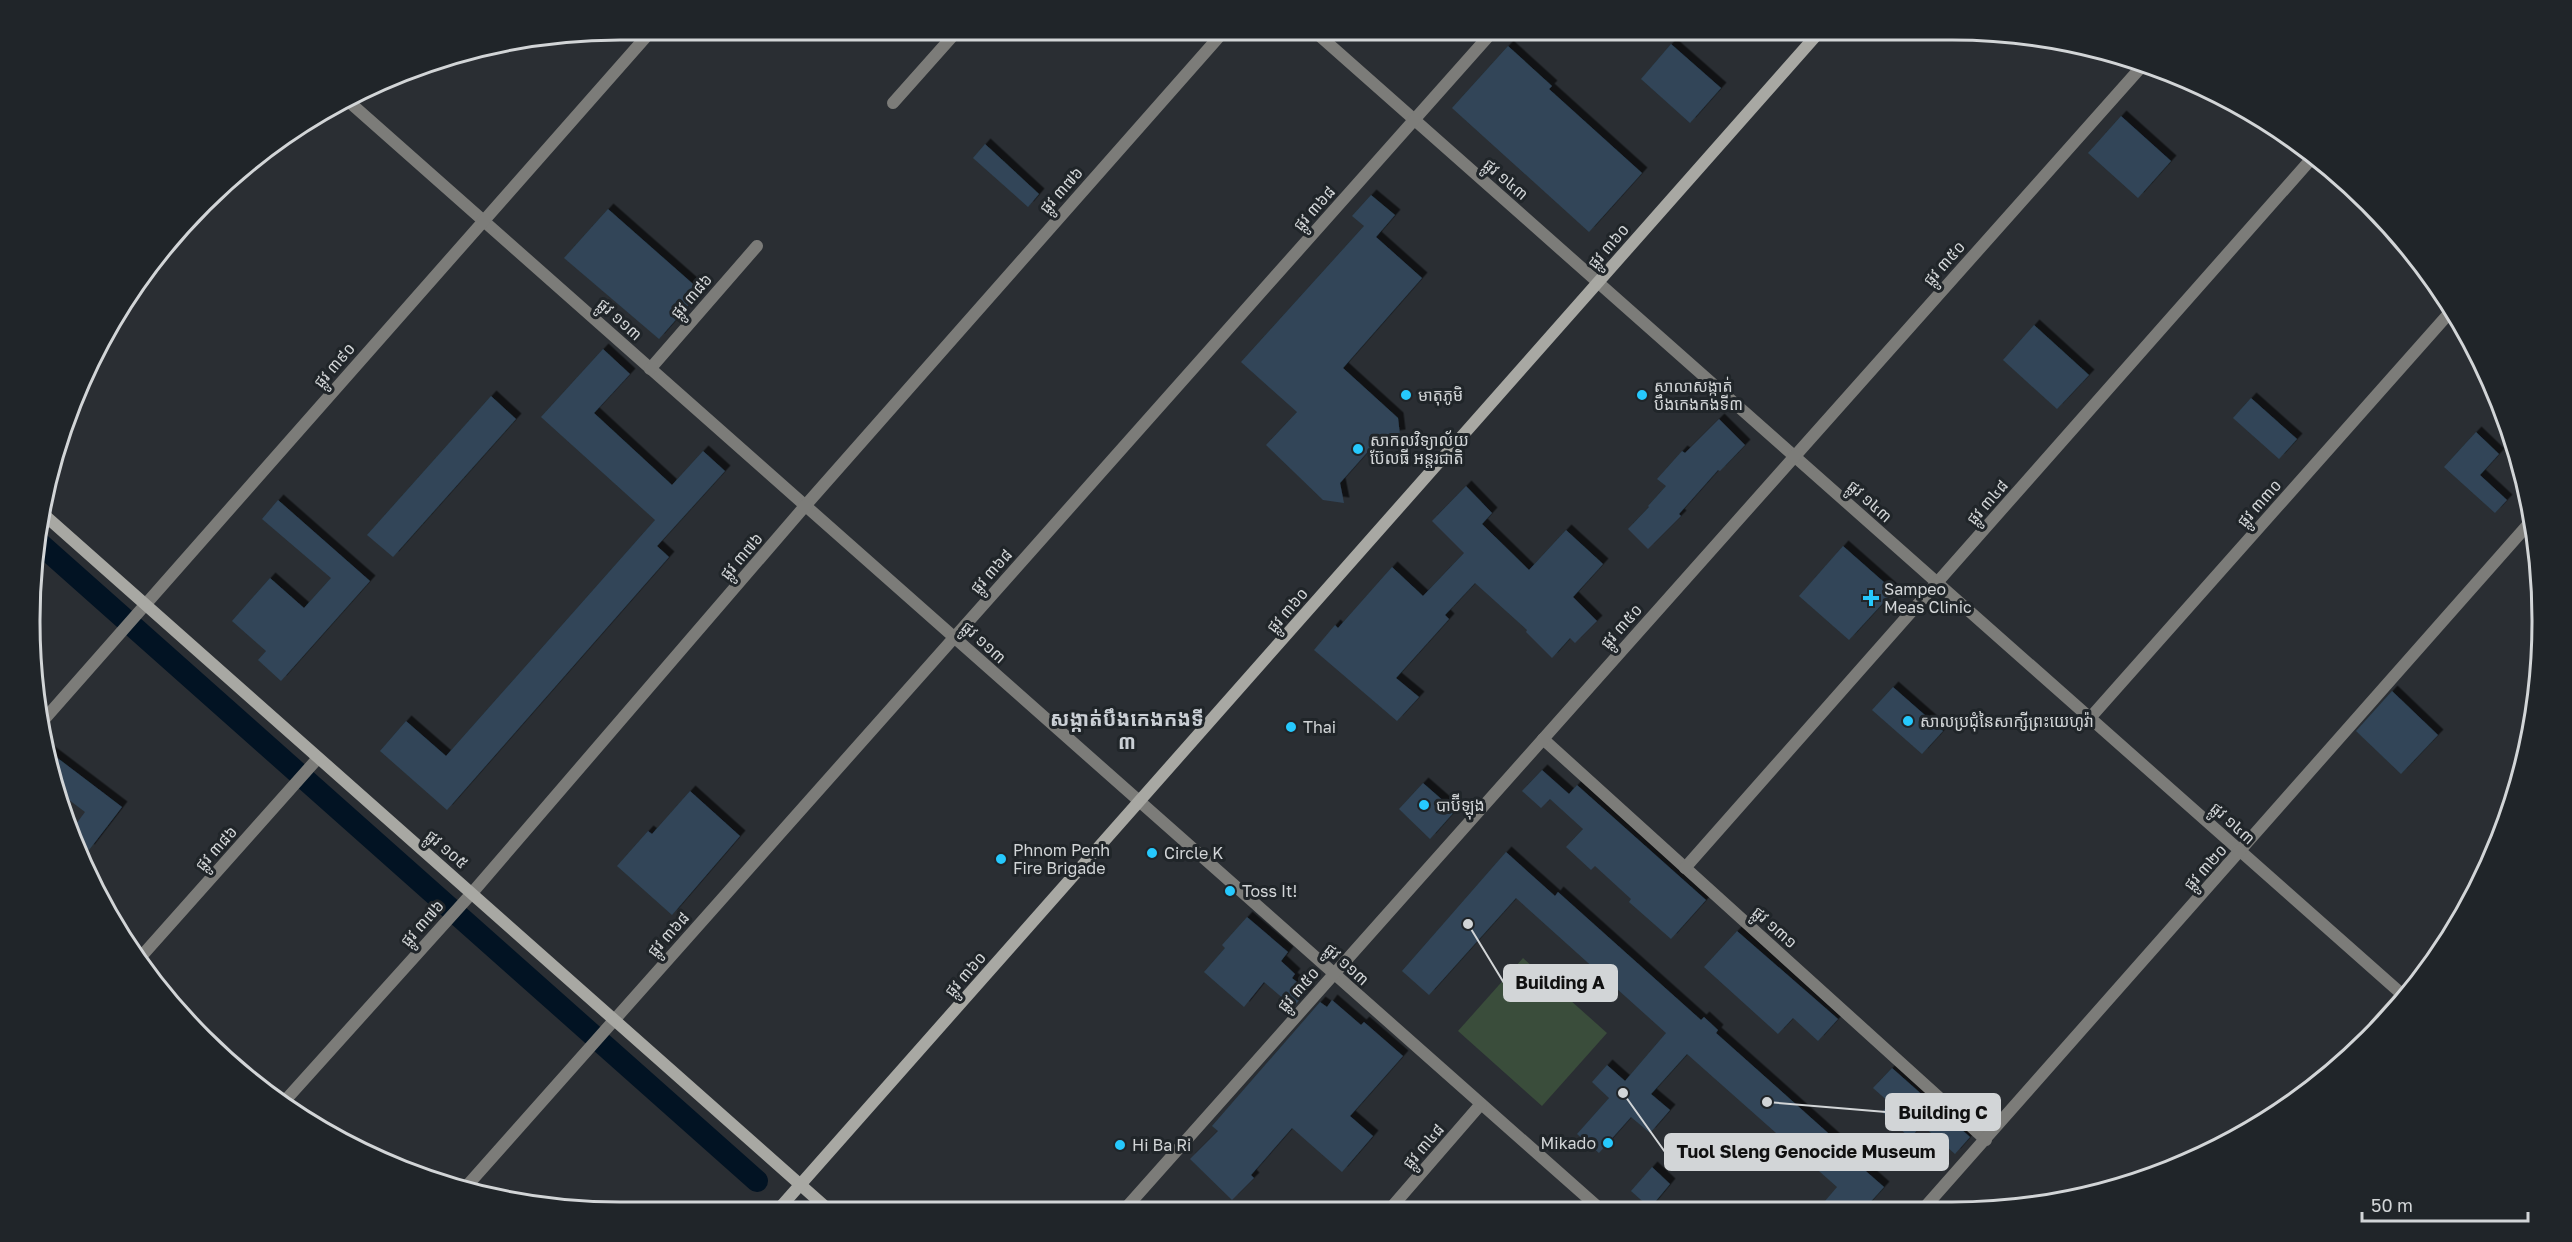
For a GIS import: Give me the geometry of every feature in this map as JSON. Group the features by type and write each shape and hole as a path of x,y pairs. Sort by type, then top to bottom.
{"street":[{"name":"ផ្លូវ ៣៩០","path":"48,715 643,40"},
{"path":"893,103 949,40"},
{"name":"ផ្លូវ ៣៧៦","path":"288,1097 472,892 805,506 1216,40"},
{"name":"ផ្លូវ ១៤៣","path":"1324,40 2398,991"},
{"name":"ផ្លូវ ៣៦៨","path":"470,1182 1485,40"},
{"name":"ផ្លូវ ៣៦០","path":"785,1202 1812,40"},
{"name":"ផ្លូវ ៣៥០","path":"1131,1202 2138,71"},
{"name":"ផ្លូវ ១១៣","path":"353,106 1592,1202"},
{"name":"ផ្លូវ ៣៤៨","path":"1685,868 2308,163"},
{"name":"ផ្លូវ ៣៨៦","path":"650,369 757,246"},
{"name":"ផ្លូវ ៣៣០","path":"2090,718 2446,317"},
{"name":"ផ្លូវ ១០៥","path":"50,520 141,609 314,763 472,892 820,1202"},
{"name":"ផ្លូវ ៣២០","path":"1930,1202 2524,529"},
{"name":"ផ្លូវ ១៣១","path":"1543,739 1986,1140"},
{"name":"ផ្លូវ ៣៨៦","path":"144,953 314,763"},
{"name":"ផ្លូវ ៣៤៨","path":"1396,1202 1481,1104"}],"green space":[{"path":"1523,958 1607,1033 1542,1106 1458,1031"}],"building":[{"path":"1671,44 1721,88 1690,123 1641,79"},
{"path":"1508,46 1552,86 1549,89 1642,173 1589,232 1452,108"},
{"path":"2121,116 2171,161 2138,198 2088,153"},
{"path":"985,144 1039,194 1028,207 973,158"},
{"path":"1371,195 1395,215 1376,237 1422,278 1343,368 1398,418 1400,435 1380,438 1340,483 1344,503 1323,500 1266,445 1297,412 1241,362 1364,226 1352,216"},
{"path":"608,209 701,291 659,339 564,258"},
{"path":"2034,325 2089,375 2057,409 2003,360"},
{"path":"603,349 630,374 594,413 672,485 703,451 725,471 657,546 669,557 447,810 380,751 406,721 446,756 655,520 541,417"},
{"path":"491,396 516,419 393,557 367,535"},
{"path":"2251,398 2297,439 2279,459 2233,418"},
{"path":"1719,419 1745,445 1720,471 1718,470 1679,514 1681,516 1648,549 1628,529 1666,486 1657,479 1682,451 1685,453"},
{"path":"2476,432 2499,454 2480,475 2507,500 2495,513 2444,467"},
{"path":"1466,486 1492,513 1482,524 1529,570 1566,530 1603,564 1573,597 1597,621 1575,643 1570,638 1552,658 1526,632 1527,630 1475,583 1445,615 1449,619 1396,678 1419,697 1397,721 1314,650 1335,625 1338,628 1392,567 1423,596 1464,553 1432,521"},
{"path":"278,500 370,581 281,681 258,660 266,651 232,621 270,578 304,608 331,578 262,519"},
{"path":"1843,546 1894,591 1849,640 1799,596"},
{"name":"សាលប្រជុំនៃសាក្សីព្រះយេហូវ៉ា","path":"1893,687 1943,731 1922,754 1872,710"},
{"path":"2392,691 2438,735 2401,774 2356,731"},
{"path":"57,758 122,807 89,850 77,823 85,812 68,799"},
{"path":"1542,770 1569,794 1577,785 1706,900 1671,939 1629,902 1631,899 1595,866 1591,870 1566,847 1583,829 1550,799 1541,808 1522,791"},
{"path":"1423,783 1455,811 1430,839 1399,809"},
{"path":"690,791 740,836 672,915 617,866 648,831 652,834"},
{"path":"1506,852 1555,896 1558,892 1701,1020 1704,1017 1718,1030 1716,1033 1837,1141 1835,1144 1884,1187 1870,1202 1824,1202 1837,1187 1687,1054 1651,1094 1670,1110 1650,1133 1631,1117 1599,1153 1577,1134 1609,1098 1592,1082 1607,1065 1625,1081 1666,1033 1516,898 1429,995 1402,971"},
{"path":"1247,917 1288,952 1281,961 1295,974 1292,978 1308,991 1293,1007 1264,982 1244,1007 1204,972 1225,948 1222,945"},
{"path":"1737,931 1838,1019 1818,1041 1793,1018 1778,1034 1704,967"},
{"path":"1332,1000 1361,1025 1364,1022 1403,1056 1350,1116 1373,1136 1342,1172 1292,1128 1251,1175 1254,1178 1232,1200 1190,1159 1218,1131 1212,1126 1320,1002 1327,1007"},
{"path":"1892,1068 1970,1137 1955,1154 1922,1125 1910,1138 1882,1112 1890,1103 1873,1088"},
{"path":"1652,1167 1670,1184 1655,1202 1643,1202 1631,1191"}],"waterway":[{"path":"45,548 757,1181"}],"place":[{"name":"មាតុភូមិ","path":"1406,395"},
{"name":"សាលាសង្កាត់ បឹងកេងកងទី៣","path":"1642,395"},
{"name":"សាកលវិទ្យាល័យ ប៊ែលធី អន្តរជាតិ","path":"1358,449"},
{"name":"Sampeo Meas Clinic","path":"1871,598"},
{"name":"សាលប្រជុំនៃសាក្សីព្រះយេហូវ៉ា","path":"1908,721"},
{"name":"Thai","path":"1291,727"},
{"name":"បាប៊ីឡុង","path":"1424,805"},
{"name":"Circle K","path":"1152,853"},
{"name":"Phnom Penh Fire Brigade","path":"1001,859"},
{"name":"Toss It!","path":"1230,891"},
{"name":"Building A","path":"1468,924"},
{"name":"Tuol Sleng Genocide Museum","path":"1623,1093"},
{"name":"Building C","path":"1767,1102"},
{"name":"Mikado","path":"1608,1143"},
{"name":"Hi Ba Ri","path":"1120,1145"}],"district":[{"name":"សង្កាត់បឹងកេងកងទី ៣","path":"1127,730"}]}
